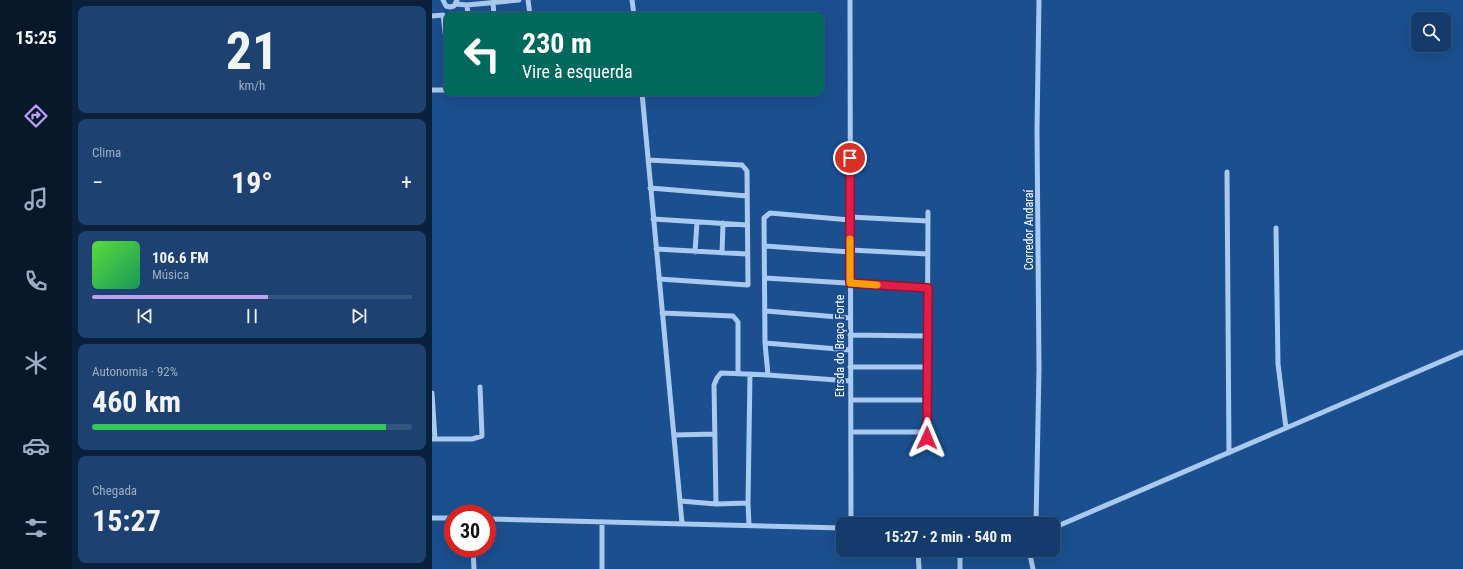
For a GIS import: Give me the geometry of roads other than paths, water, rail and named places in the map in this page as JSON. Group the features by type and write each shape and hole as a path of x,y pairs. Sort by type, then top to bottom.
{"street":[{"path":"443,0 444,4 448,7 452,7 456,2 467,4 519,0"},
{"path":"528,0 530,12"},
{"path":"632,0 634,12"},
{"name":"Etrsda do Braço Forte","path":"850,0 851,517"},
{"name":"Corredor Andaraí","path":"1036,517 1038,460 1039,180 1037,129 1039,0"},
{"path":"493,2 494,12"},
{"path":"467,4 468,12"},
{"path":"432,16 444,16"},
{"path":"432,90 444,90"},
{"path":"642,96 682,524"},
{"path":"648,160 742,165 746,171 748,285 659,279"},
{"path":"1228,172 1229,453"},
{"path":"650,188 747,196"},
{"path":"927,438 928,212"},
{"path":"768,375 765,343 766,278 764,218 770,213 928,221"},
{"path":"653,219 747,225"},
{"path":"695,252 697,222"},
{"path":"722,253 723,223"},
{"path":"1276,228 1278,364 1286,428"},
{"path":"765,246 928,254"},
{"path":"656,249 747,254"},
{"path":"766,278 928,288"},
{"path":"766,311 850,318"},
{"path":"662,313 732,316 738,322 738,374"},
{"path":"850,335 927,336"},
{"path":"765,343 850,350"},
{"path":"1060,525 1463,352"},
{"path":"850,367 927,367"},
{"path":"716,504 714,385 721,373 850,381"},
{"path":"749,525 750,374"},
{"path":"432,393 434,439 472,439 482,436 480,387"},
{"path":"850,400 927,400"},
{"path":"850,432 927,432"},
{"path":"674,435 715,434"},
{"path":"680,501 716,504 748,503"},
{"path":"432,518 444,518"},
{"path":"496,519 836,528"},
{"path":"602,522 602,569"},
{"path":"473,557 474,569"},
{"path":"918,557 919,569"},
{"path":"960,557 960,569"},
{"path":"1030,557 1033,569"}]}
